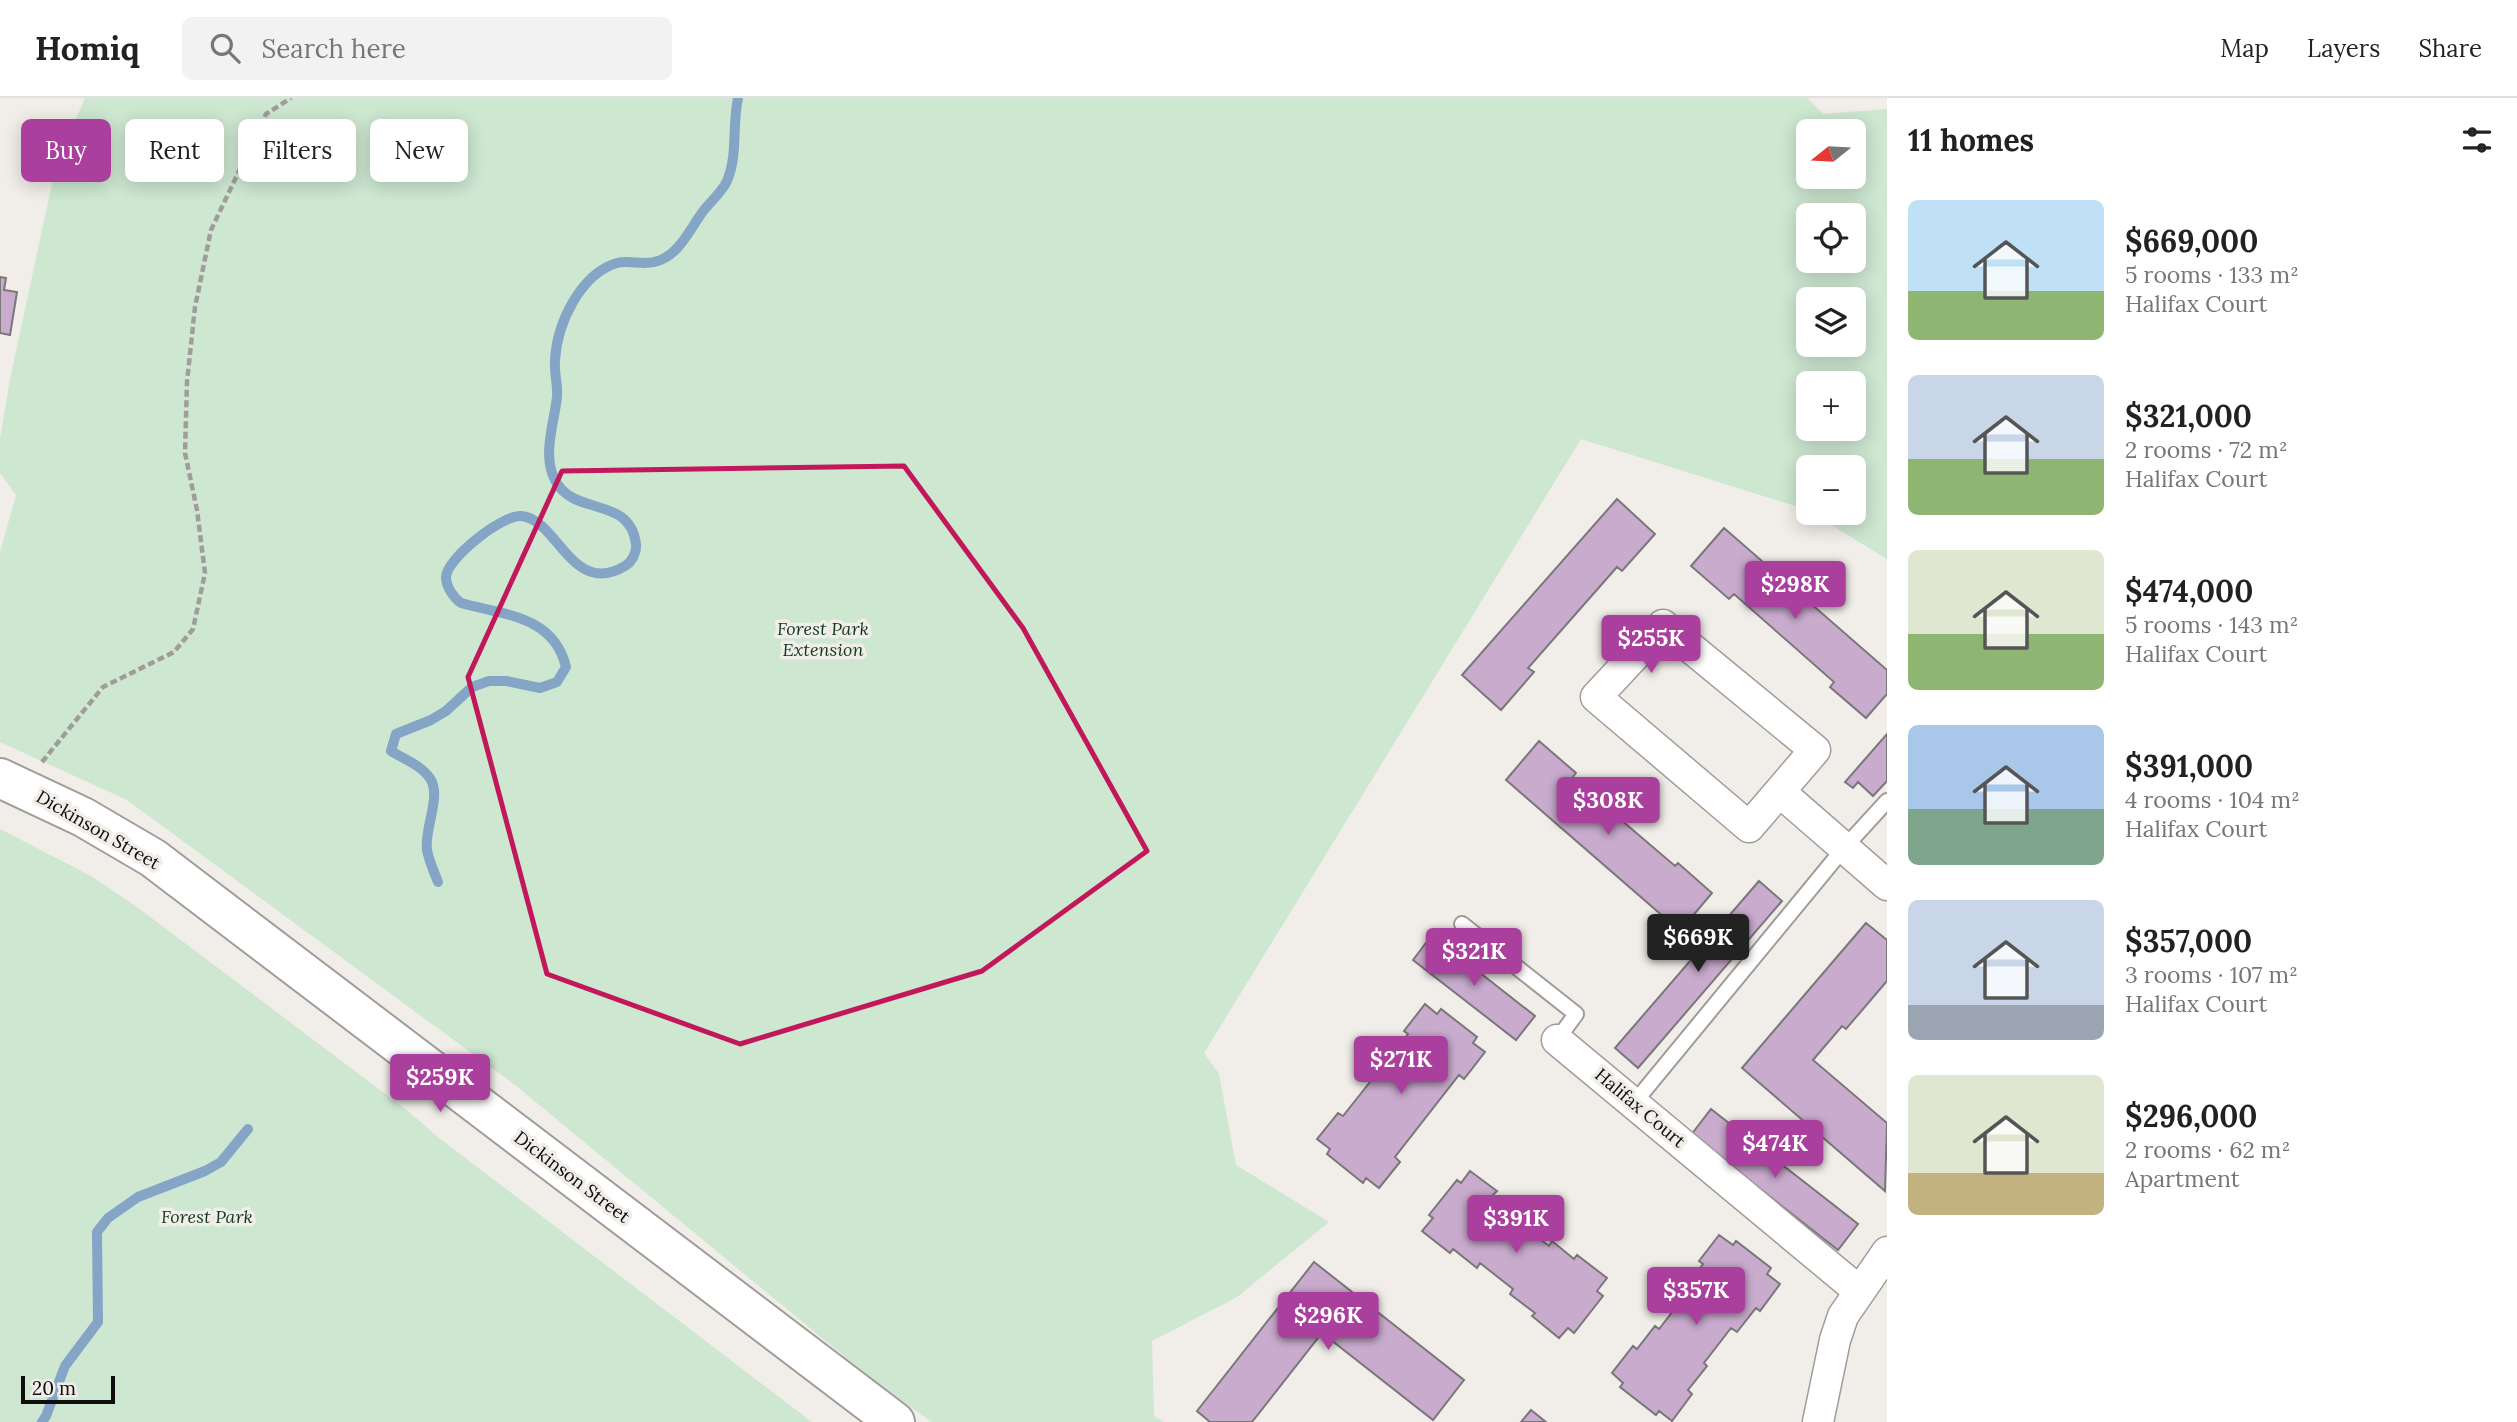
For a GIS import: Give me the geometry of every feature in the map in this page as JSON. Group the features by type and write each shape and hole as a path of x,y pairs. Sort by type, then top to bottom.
{"main road":[{"name":"Dickinson Street","path":"11,783 83,817 153,858 895,1422"}],"street":[{"path":"1663,625 1815,750 1780,792 1749,827 1596,697 1663,625"},
{"path":"1780,792 1887,884"},
{"name":"Halifax Court","path":"1557,1040 1859,1291"},
{"path":"1818,1422 1835,1340 1843,1316 1887,1252"}],"lane":[{"path":"1634,1103 1844,848 1887,801"},
{"name":"Halifax Court","path":"1462,924 1576,1014 1557,1040"}],"path":[{"path":"11,783 68,728 103,687 174,652 193,629 205,573 197,510 185,453 187,382 195,307 211,230 265,114 291,98"}],"highlighted area":[{"path":"904,466 1023,628 1147,851 982,971 740,1044 547,974 468,677 562,471"}],"green space":[{"name":"Forest Park Extension","path":"85,98 1807,98 1823,114 1887,109 1887,559 1832,525 1866,525 1866,455 1796,455 1796,506 1581,439 1204,1053 1219,1074 1236,1165 1329,1222 1237,1297 1152,1341 1154,1416 1164,1422 932,1422 873,1380 515,1085 127,800 0,742 0,552 16,495 0,473 0,439 10,379 52,182 111,182 111,119 76,119"},
{"name":"Forest Park","path":"0,829 91,876 137,907 408,1111 439,1138 812,1422 0,1422"}],"building":[{"path":"0,277 6,278 4,290 17,292 10,335 0,333"},
{"path":"1617,499 1655,534 1622,571 1617,567 1528,668 1534,672 1501,710 1462,675"},
{"path":"1724,528 1887,670 1887,694 1866,718 1830,687 1834,682 1734,594 1729,599 1691,566"},
{"path":"1887,734 1887,781 1873,796 1858,782 1853,788 1845,782"},
{"path":"1539,741 1576,773 1572,778 1675,866 1678,863 1712,893 1680,931 1506,780"},
{"path":"1759,881 1782,901 1638,1068 1615,1048"},
{"path":"1866,923 1887,940 1887,981 1846,1029 1842,1026 1813,1060 1887,1123 1885,1191 1742,1068"},
{"path":"1432,935 1535,1016 1516,1040 1413,960"},
{"path":"1425,1004 1437,1014 1441,1009 1477,1037 1473,1043 1485,1052 1464,1079 1459,1075 1395,1157 1400,1162 1379,1188 1366,1178 1363,1183 1327,1154 1330,1149 1317,1139 1338,1113 1343,1116 1408,1034 1404,1031"},
{"path":"1711,1109 1858,1224 1838,1250 1691,1135"},
{"path":"1470,1171 1497,1191 1493,1195 1520,1217 1517,1221 1549,1246 1552,1241 1574,1259 1577,1255 1607,1278 1597,1291 1603,1296 1574,1333 1568,1328 1559,1338 1532,1316 1535,1313 1510,1294 1513,1289 1480,1263 1477,1268 1453,1249 1450,1253 1422,1231 1433,1218 1429,1215 1457,1180 1461,1183"},
{"path":"1719,1235 1733,1245 1736,1241 1771,1268 1767,1274 1780,1284 1760,1311 1756,1308 1737,1332 1731,1328 1704,1363 1707,1366 1688,1390 1692,1394 1672,1421 1659,1411 1656,1415 1620,1387 1623,1383 1612,1373 1633,1346 1637,1349 1655,1326 1659,1329 1683,1298 1679,1295 1703,1264 1699,1261"},
{"path":"1314,1262 1464,1380 1433,1420 1322,1333 1252,1422 1210,1422 1197,1411"},
{"path":"1531,1410 1546,1422 1521,1422"}],"waterway":[{"path":"438,882 427,850 434,787 423,771 391,751 396,734 446,711 472,687 489,681 506,681 540,688 557,682 566,667 560,650 551,637 526,620 458,601 447,585 449,569 465,549 489,530 501,522 521,516 534,520 578,565 591,572 607,573 625,566 632,559 636,544 632,529 623,519 612,512 574,499 563,491 551,470 549,450 557,397 555,365 560,331 582,289 604,269 617,263 649,263 663,259 683,241 727,181 733,161 738,98"},
{"path":"42,1422 65,1366 98,1322 97,1232 108,1218 138,1197 221,1162 248,1129"}]}
